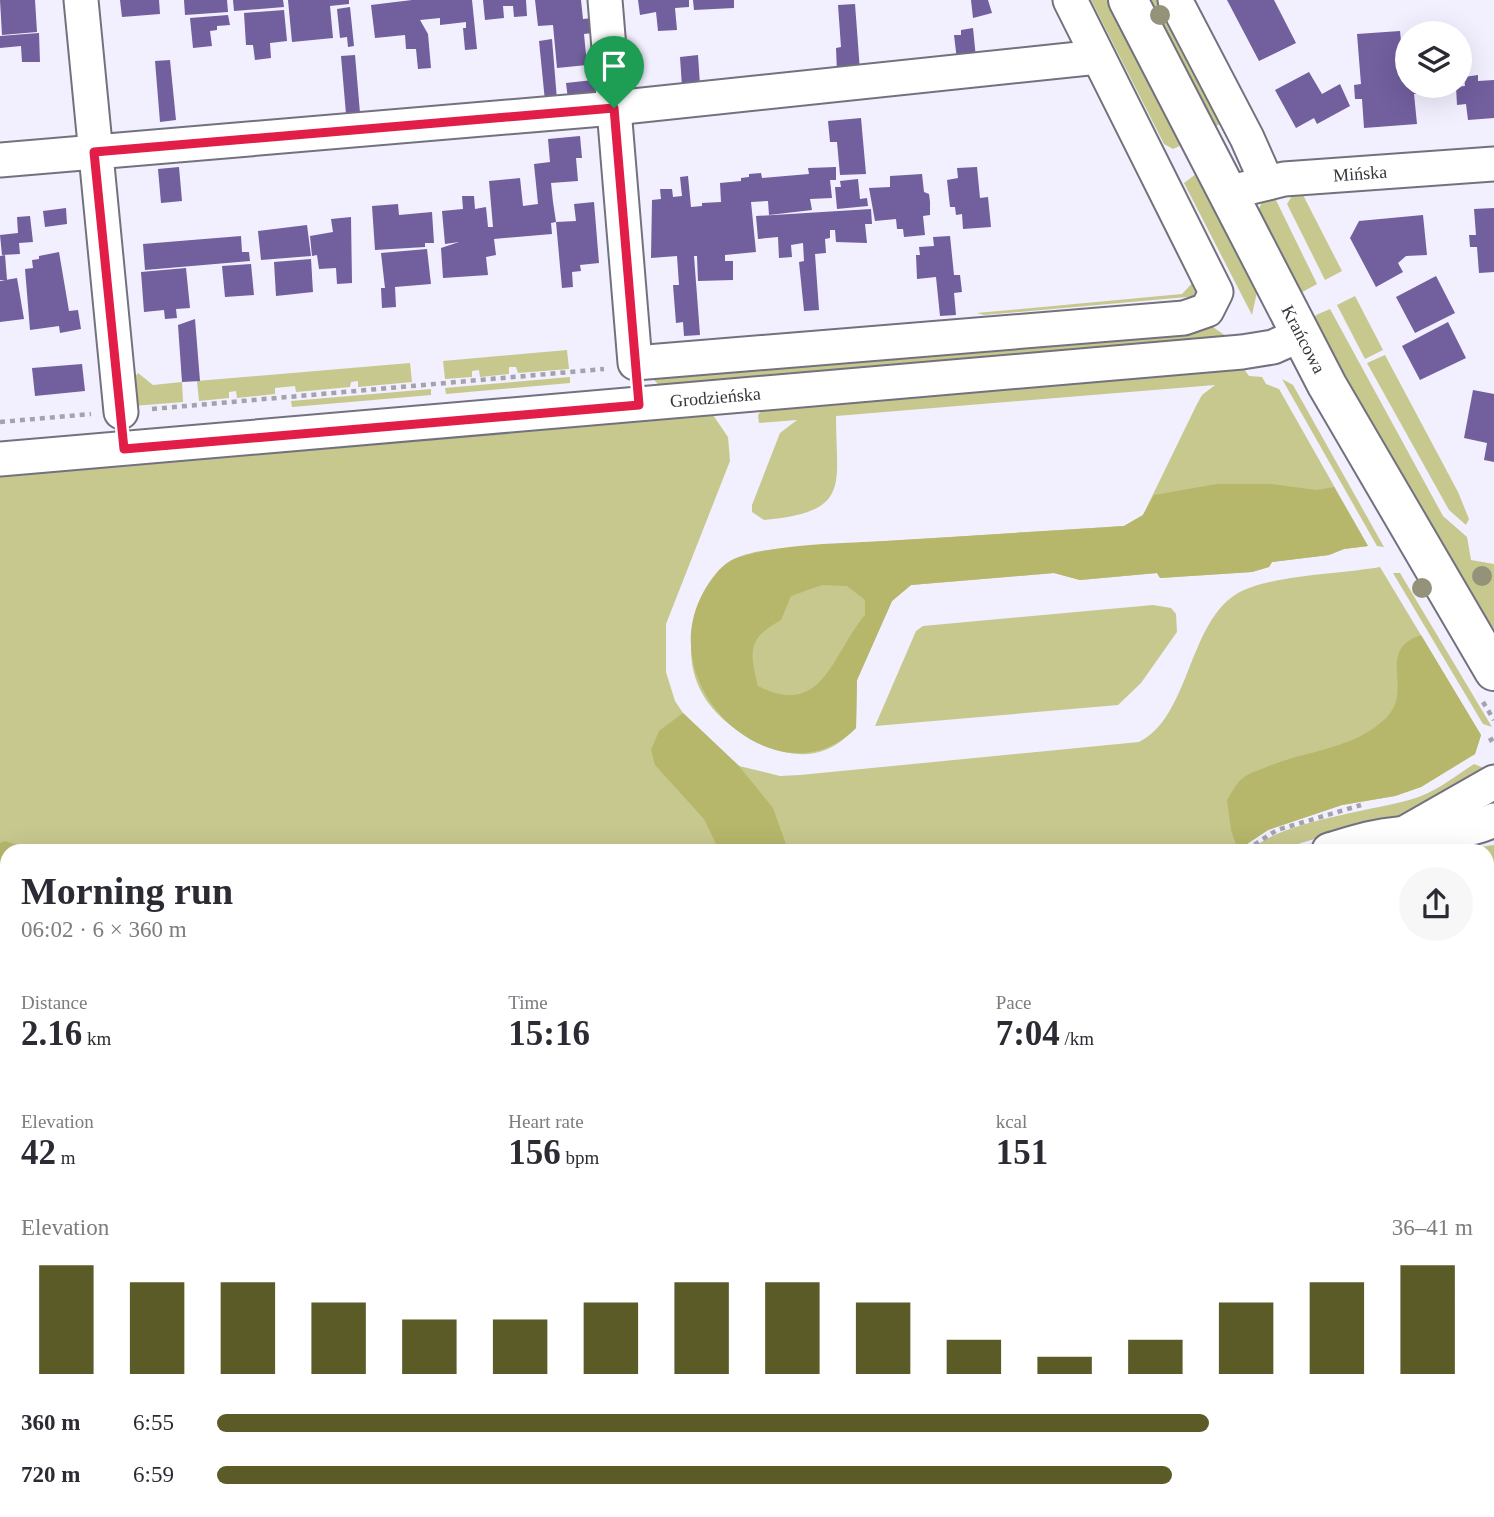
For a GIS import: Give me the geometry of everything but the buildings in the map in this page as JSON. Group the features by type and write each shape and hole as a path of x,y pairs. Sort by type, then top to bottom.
{"street":[{"path":"81,0 121,412"},
{"path":"606,0 635,363 1184,318 1207,310 1216,292 1070,0"},
{"name":"Krańcowa","path":"1128,0 1300,335 1421,551 1493,668"},
{"path":"1175,0 1247,138 1267,183"},
{"path":"0,160 614,108 1098,57"},
{"name":"Mińska","path":"1227,192 1267,183 1494,164"},
{"name":"Grodzieńska","path":"0,459 1242,352 1273,347 1300,335"},
{"path":"1401,833 1443,813 1494,782"},
{"path":"1348,844 1366,838 1401,833 1457,833 1494,820"}],"lane":[{"path":"635,363 639,405"},
{"path":"121,412 124,449"},
{"path":"1494,1255 1494,1285"}],"path":[{"path":"0,422 603,370"},
{"path":"1255,844 1277,830 1342,808 1368,804"}],"green space":[{"path":"1091,0 1113,0 1186,143 1173,149 1164,144"},
{"path":"1144,0 1164,0 1226,121 1210,129"},
{"path":"1200,171 1257,292 1252,315 1184,183"},
{"path":"1273,194 1317,284 1295,296 1257,213 1262,202"},
{"path":"1303,195 1342,271 1325,280 1287,204 1292,196"},
{"path":"1198,277 1198,296 984,315 977,313 1182,294"},
{"path":"1355,296 1383,350 1365,359 1337,305"},
{"path":"1330,309 1443,516 1467,537 1471,560 1494,564 1494,628 1485,621 1310,324 1316,315"},
{"path":"1210,325 1226,336 660,386 654,380 659,376"},
{"path":"567,350 569,369 518,373 516,367 509,367 509,374 480,377 479,370 472,371 472,377 445,379 443,361"},
{"path":"1385,355 1458,492 1469,519 1466,525 1449,510 1367,363"},
{"path":"410,363 412,382 358,387 358,381 351,382 350,387 296,392 295,386 275,388 275,394 237,398 236,391 229,392 229,398 199,401 197,381"},
{"path":"1244,369 1249,376 1262,377 1266,384 1279,389 1368,546 1344,549 1329,555 1272,562 1269,567 1252,572 1160,578 1157,573 1080,580 1054,573 911,585 892,601 857,680 856,728 837,744 815,753 783,752 751,739 722,718 702,693 691,656 695,619 718,572 730,561 759,551 809,546 1124,526 1143,515 1202,395 1215,385 836,416 837,461 833,491 825,502 812,510 764,520 752,512 752,505 780,433 797,420 759,423 758,415 762,410"},
{"path":"138,373 153,385 182,382 183,402 133,406 125,390"},
{"path":"570,377 570,383 446,394 445,388"},
{"path":"1282,379 1293,385 1384,547 1377,546"},
{"path":"431,389 431,395 292,407 291,401"},
{"path":"713,415 728,437 730,461 666,624 666,672 675,701 683,713 739,766 780,776 800,775 1139,742 1156,730 1169,712 1209,625 1221,607 1238,593 1268,582 1380,567 1481,735 1475,754 1421,787 1395,796 1342,805 1268,830 1247,844 0,844 0,476"},
{"path":"1393,573 1400,573 1492,727 1483,724"},
{"path":"1153,605 1171,608 1176,614 1177,632 1141,683 1118,705 875,726 916,631 923,626"},
{"path":"1474,764 1484,768 1422,813 1349,828 1298,844 1259,844 1303,825 1418,797 1443,785"}],"shaded area":[{"path":"1217,484 1271,484 1317,490 1334,487 1368,546 1344,549 1329,555 1272,562 1269,567 1252,572 1160,578 1157,573 1080,580 1054,573 911,585 892,601 857,680 856,728 823,749 788,752 754,741 724,718 702,687 691,650 696,610 719,570 735,559 780,548 815,545 1124,526 1143,515 1154,495","holes":["822,585 847,586 865,600 865,615 824,677 812,688 798,694 780,694 758,686 753,663 754,647 762,633 781,620 791,596"]},
{"path":"1421,635 1481,735 1475,754 1421,787 1395,796 1342,805 1268,830 1247,844 1236,844 1227,800 1238,783 1249,774 1342,744 1372,730 1394,708 1397,696 1397,661 1407,642"},
{"path":"683,713 739,766 773,808 786,844 716,844 704,819 655,765 651,750 659,731"}],"route":[{"path":"614,108 639,405 124,449 94,152 614,108"}]}
